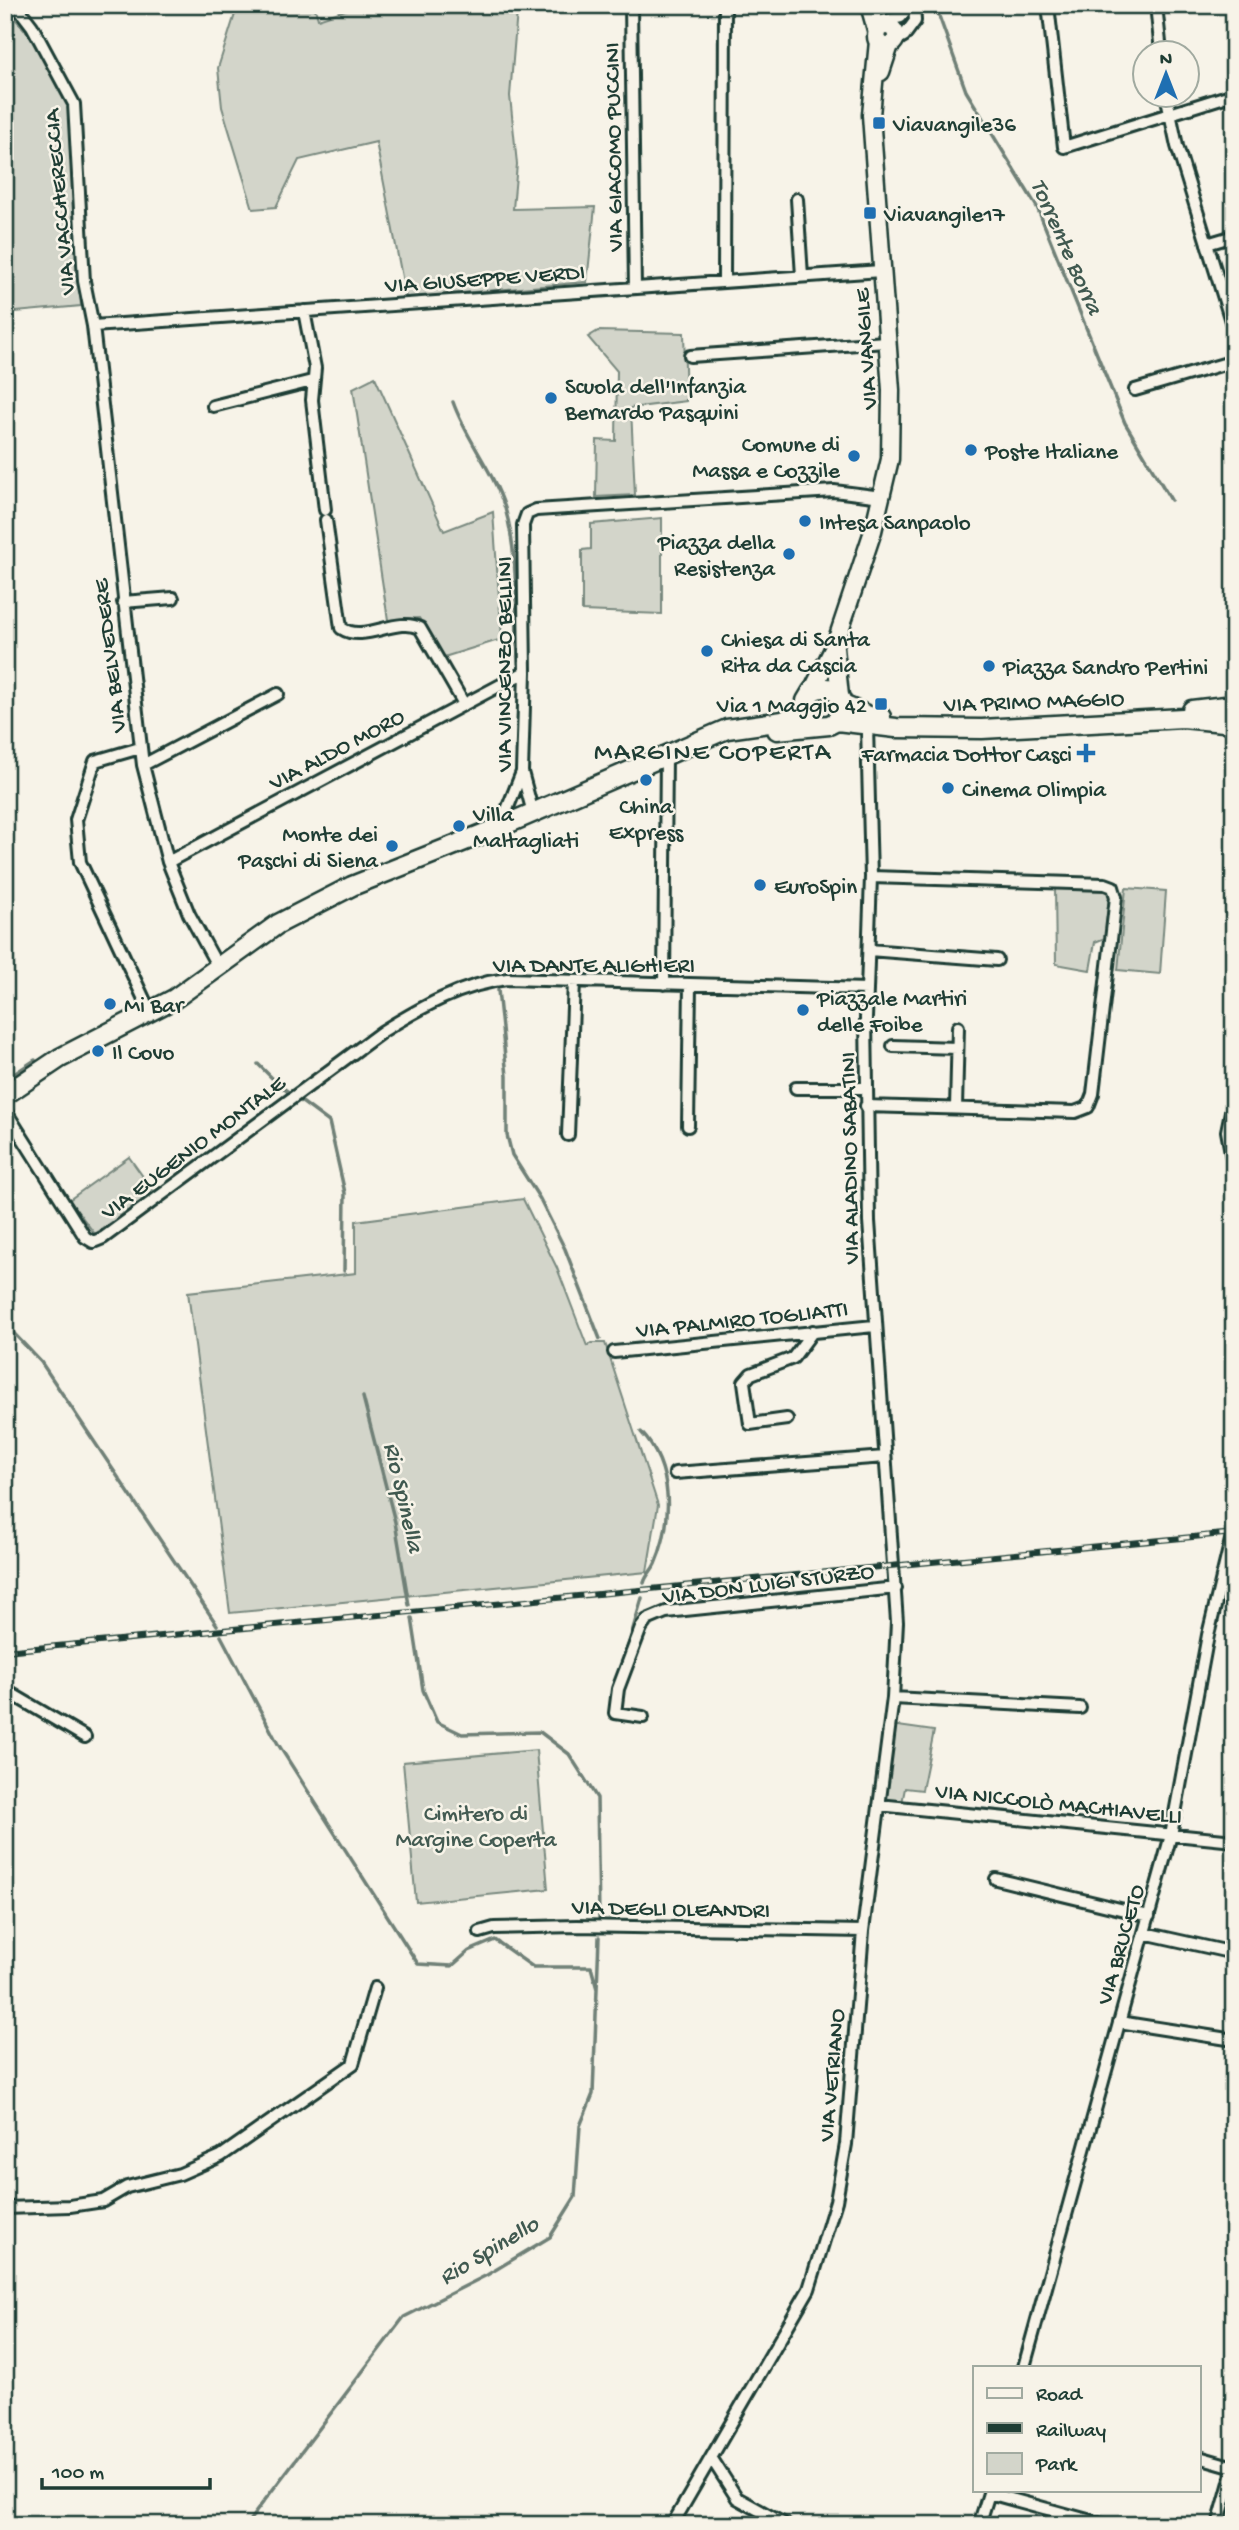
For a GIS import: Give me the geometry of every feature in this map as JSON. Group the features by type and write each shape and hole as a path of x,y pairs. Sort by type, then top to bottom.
{"main road":[{"path":"828,688 835,712 808,718 806,701 812,691 828,688"},
{"name":"VIA PRIMO MAGGIO","path":"835,712 950,719 1159,714 1234,705"},
{"path":"5,1095 60,1058 188,991 278,924 306,908 352,886 500,827 736,726 783,722 805,710"},
{"path":"714,736 729,737 835,712"},
{"name":"VIA PRIMO MAGGIO","path":"835,712 867,727 982,729 1183,719 1234,723"}],"street":[{"name":"VIA VACCHERECCIA","path":"16,5 32,26 74,104 82,258 93,326"},
{"name":"VIA GIACOMO PUCCINI","path":"631,5 635,288"},
{"path":"724,282 725,5"},
{"name":"VIA VANGILE","path":"835,646 882,497 891,441 872,108 885,35 869,5"},
{"path":"885,35 904,36 915,22 911,5"},
{"path":"885,35 911,5"},
{"path":"1048,5 1064,147 1234,94"},
{"path":"1156,5 1160,38"},
{"path":"1167,108 1234,331"},
{"path":"797,199 802,276"},
{"path":"1207,244 1234,236"},
{"name":"VIA GIUSEPPE VERDI","path":"93,326 881,271"},
{"path":"304,311 315,368 313,381 326,515 341,628 354,633 406,624 420,628 464,704"},
{"name":"VIA BELVEDERE","path":"93,326 143,765 168,862 189,914 218,967"},
{"path":"690,356 886,342"},
{"path":"1135,390 1234,361"},
{"path":"213,406 313,381"},
{"name":"VIA VINCENZO BELLINI","path":"533,813 522,772 525,671 523,525 527,514 536,510 844,490 882,497"},
{"path":"123,602 173,598"},
{"path":"812,691 835,646"},
{"path":"835,646 835,712"},
{"name":"VIA ALDO MORO","path":"168,862 525,671"},
{"path":"143,765 278,694"},
{"name":"VIA ALADINO SABATINI","path":"867,727 872,877 866,1106 874,1326 896,1588"},
{"path":"140,748 95,761 76,821 80,862 150,1012"},
{"path":"664,984 666,755"},
{"path":"500,827 522,772"},
{"path":"866,1106 1075,1112 1084,1110 1091,1104 1115,890 1105,884 872,877"},
{"path":"869,950 996,960"},
{"name":"VIA DANTE ALIGHIERI","path":"308,1085 383,1031 443,999 497,980 867,989"},
{"path":"568,1135 574,981"},
{"path":"688,1126 690,985"},
{"path":"956,1108 958,1027"},
{"path":"893,1046 957,1048"},
{"name":"VIA EUGENIO MONTALE","path":"5,1110 85,1237 93,1242 103,1238 308,1085"},
{"path":"796,1088 866,1088"},
{"path":"1234,1097 1227,1131 1234,1169"},
{"name":"VIA PALMIRO TOGLIATTI","path":"614,1352 874,1326"},
{"path":"787,1419 759,1425 750,1424 744,1382 751,1374 793,1358 813,1331"},
{"path":"675,1473 885,1457"},
{"name":"VIA BRUCETO","path":"1024,2366 1171,1835 1234,1528"},
{"name":"VIA VETRIANO","path":"672,2525 810,2289 824,2248 846,2144 863,1931 892,1698 896,1588"},
{"name":"VIA DON LUIGI STURZO","path":"643,1717 614,1713 618,1689 641,1628 647,1620 666,1612 896,1588"},
{"path":"5,1690 85,1737"},
{"path":"892,1698 1080,1708"},
{"name":"VIA NICCOLÒ MACHIAVELLI","path":"879,1805 1234,1841"},
{"path":"996,1879 1149,1916"},
{"name":"VIA DEGLI OLEANDRI","path":"480,1932 494,1928 577,1927 863,1931"},
{"path":"1144,1933 1234,1953"},
{"path":"5,2208 70,2206 103,2201 128,2187 180,2174 221,2156 354,2064 375,1988"},
{"path":"1119,2022 1234,2040"},
{"path":"1200,2457 1234,2467 1218,2525"},
{"path":"712,2459 737,2498 786,2525"},
{"path":"979,2525 989,2492 1105,2525"}],"green space":[{"path":"235,5 314,5 318,19 360,5 529,5 517,11 510,96 517,164 513,209 595,207 587,282 406,298 376,142 299,160 276,207 253,209 222,107 218,68 235,14"},
{"path":"5,7 38,45 70,107 81,306 5,313"},
{"path":"598,331 684,333 686,401 631,408 635,495 596,497 597,440 616,441 617,371 588,337"},
{"path":"375,377 444,531 493,512 502,639 444,657 419,618 388,620 353,388"},
{"path":"662,518 662,614 582,611 582,550 591,549 591,524"},
{"path":"1055,888 1105,890 1109,896 1105,938 1095,942 1090,970 1056,964"},
{"path":"1126,888 1166,891 1160,974 1118,970"},
{"path":"129,1157 154,1192 95,1234 69,1200"},
{"path":"523,1199 557,1268 587,1346 591,1343 605,1343 658,1505 647,1572 230,1613 188,1292 356,1273 356,1221"},
{"path":"891,1725 934,1731 922,1790 905,1788 902,1803 887,1800 884,1792"},
{"name":"Cimitero di Margine Coperta","path":"536,1750 548,1889 416,1902 403,1762"}],"waterway":[{"name":"Torrente Borra","path":"935,5 966,91 1037,207 1125,423 1171,500"},
{"path":"453,402 500,493 505,508 513,546 518,664"},
{"path":"498,990 507,1076 507,1135 512,1155 540,1199 565,1249 600,1339"},
{"path":"5,1080 35,1060"},
{"name":"Rio Spinella","path":"258,1064 279,1085 329,1122 345,1193 344,1271"},
{"path":"5,1324 41,1362 217,1625"},
{"name":"Rio Spinella","path":"363,1397 395,1522 409,1605"},
{"path":"641,1432 660,1461 667,1495 661,1548 644,1583"},
{"path":"626,1653 642,1598"},
{"name":"Rio Spinella","path":"412,1618 423,1690 437,1722 462,1734 540,1732 569,1754 597,1798 599,1918"},
{"path":"221,1636 278,1744 418,1964 452,1966 469,1951 495,1940 533,1967 591,1967 597,1989"},
{"name":"Rio Spinello","path":"246,2525 404,2317 487,2275 550,2237 575,2197 580,2126 593,2094 599,1937"}],"railway":[{"path":"5,1651 1234,1533"}],"place":[{"name":"Viavangile36","path":"879,123"},
{"name":"Viavangile17","path":"870,213"},
{"name":"Scuola dell'Infanzia Bernardo Pasquini","path":"551,398"},
{"name":"Poste Italiane","path":"971,450"},
{"name":"Comune di Massa e Cozzile","path":"854,456"},
{"name":"Intesa Sanpaolo","path":"805,521"},
{"name":"Piazza della Resistenza","path":"789,554"},
{"name":"Chiesa di Santa Rita da Cascia","path":"707,651"},
{"name":"Piazza Sandro Pertini","path":"989,666"},
{"name":"Via 1 Maggio 42","path":"881,704"},
{"name":"Farmacia Dottor Casci","path":"1086,753"},
{"name":"China Express","path":"646,780"},
{"name":"Cinema Olimpia","path":"948,788"},
{"name":"Villa Maltagliati","path":"459,826"},
{"name":"Monte dei Paschi di Siena","path":"392,846"},
{"name":"EuroSpin","path":"760,885"},
{"name":"Mi Bar","path":"110,1004"},
{"name":"Piazzale Martiri delle Foibe","path":"803,1010"},
{"name":"Il Covo","path":"98,1051"}],"district":[{"name":"MARGINE COPERTA","path":"713,750"}]}
